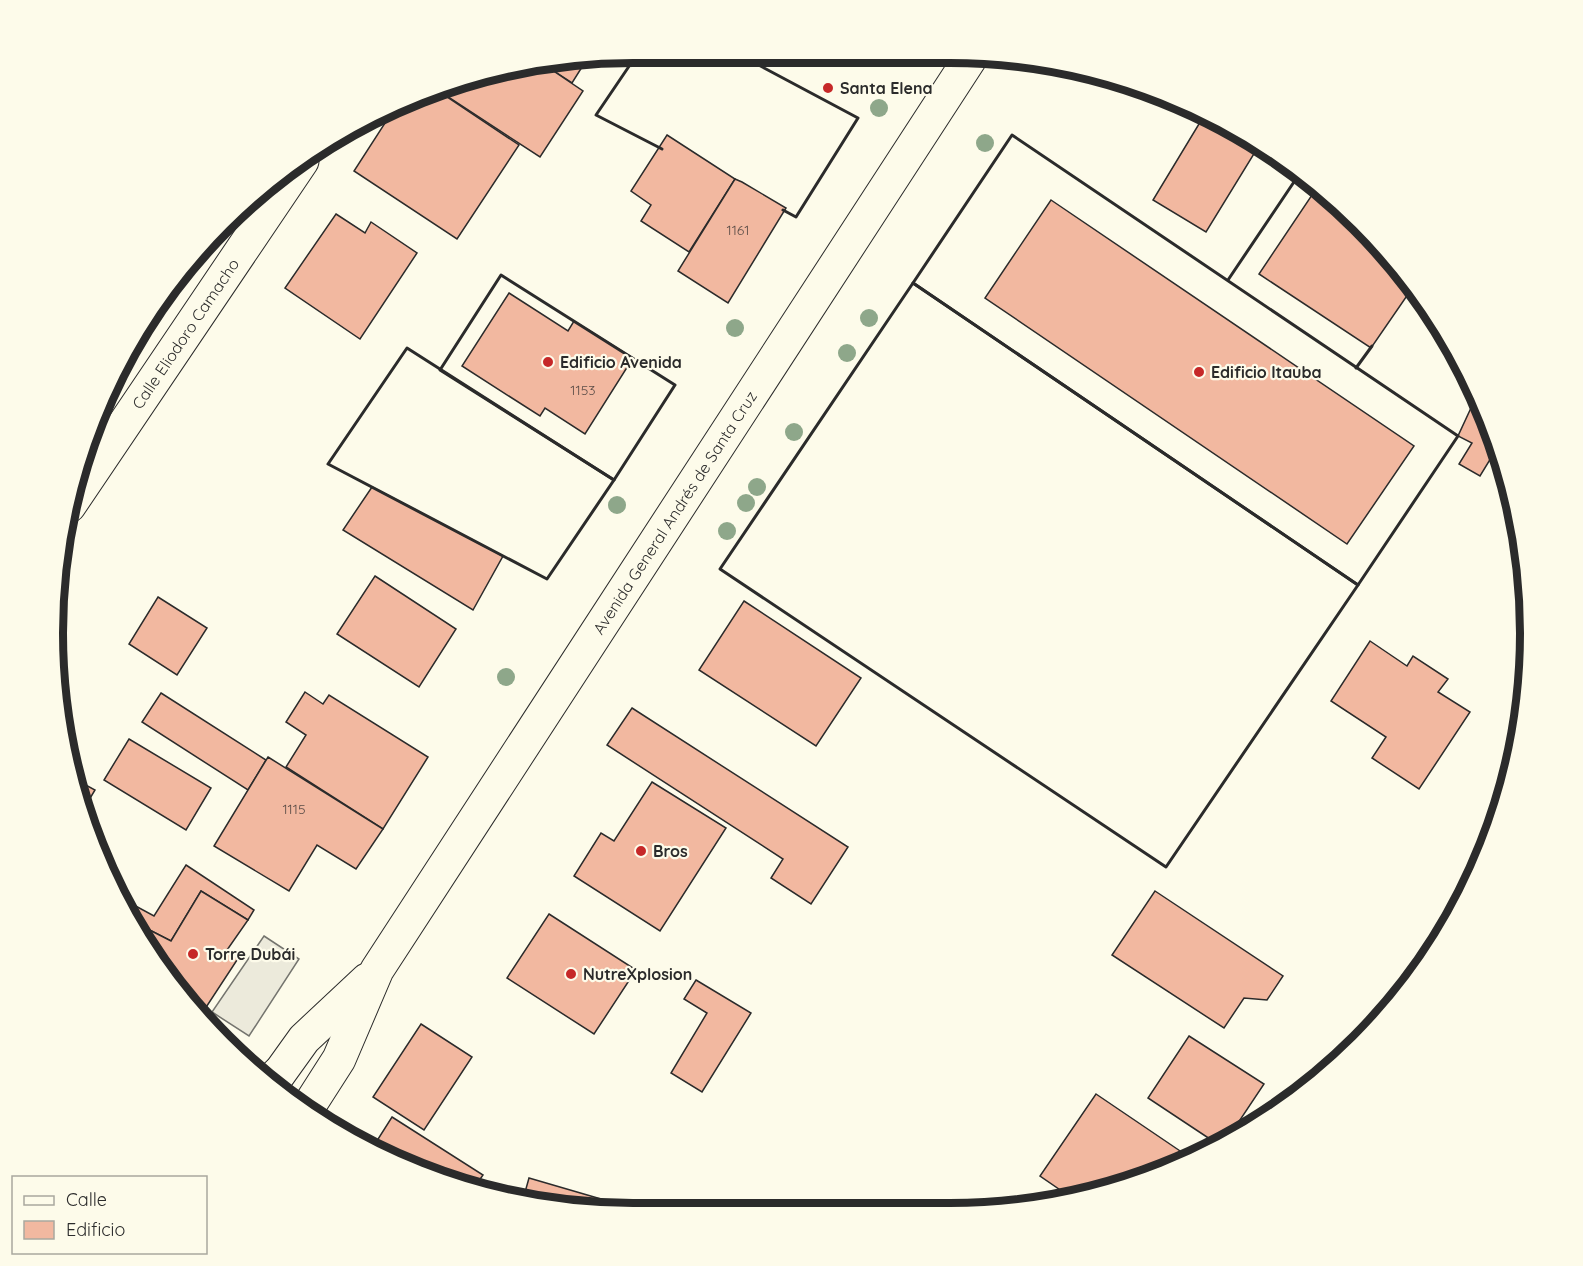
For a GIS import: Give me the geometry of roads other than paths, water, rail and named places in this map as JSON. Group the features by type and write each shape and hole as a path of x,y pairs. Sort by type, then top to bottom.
{"main road":[{"name":"Avenida General Andrés de Santa Cruz","path":"311,1103 339,1059 377,970 967,63"},
{"name":"Calle Eliodoro Camacho","path":"81,488 291,177"},
{"name":"Avenida General Andrés de Santa Cruz","path":"276,1077 304,1039 377,970"}],"place":[{"name":"Santa Elena","path":"828,88"},
{"name":"Edificio Avenida","path":"548,362"},
{"name":"Edificio Itauba","path":"1199,372"},
{"name":"Bros","path":"641,851"},
{"name":"Torre Dubái","path":"193,954"},
{"name":"NutreXplosion","path":"571,974"}]}
